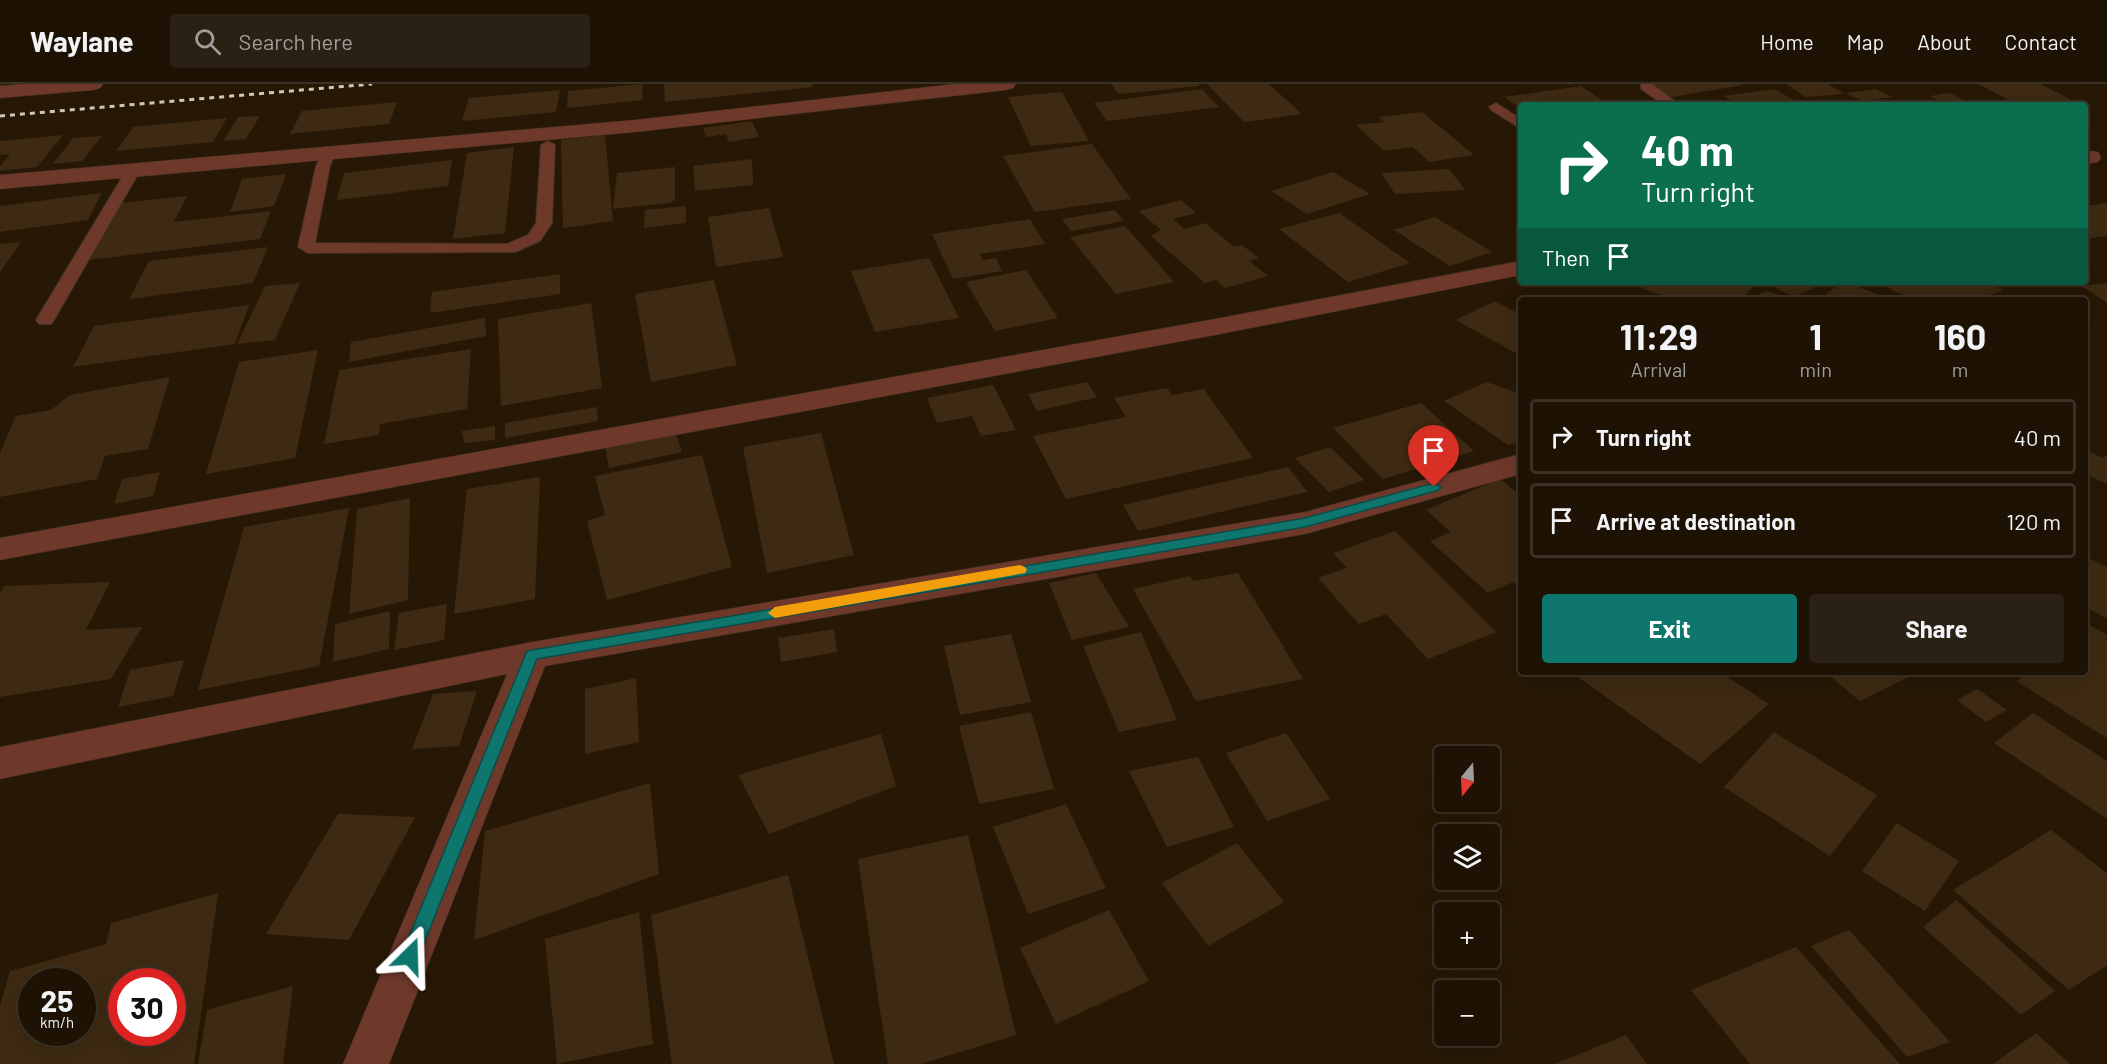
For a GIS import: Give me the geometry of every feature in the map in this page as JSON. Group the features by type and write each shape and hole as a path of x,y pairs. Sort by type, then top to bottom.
{"street":[{"path":"0,92 93,84"},
{"path":"0,182 635,126 1006,84"},
{"path":"0,549 1168,336 1518,269"},
{"path":"0,763 532,655 1305,523 1518,465"},
{"path":"366,1064 532,655"}],"lane":[{"path":"1646,86 1669,102"},
{"path":"1496,106 1518,123"},
{"path":"328,154 316,196 306,246 308,248 509,249 534,238 544,223 548,145"},
{"path":"45,320 134,169"}],"building":[{"path":"642,84 643,100 567,108 568,91"},
{"path":"664,84 812,84 813,87 665,102"},
{"path":"1111,84 1199,84 1199,86 1119,94"},
{"path":"1207,84 1269,84 1302,114 1244,122"},
{"path":"1649,84 1743,84 1743,85 1672,97"},
{"path":"1786,84 1828,84 1844,94 1806,97"},
{"path":"1978,84 2040,84 2076,102 2012,102"},
{"path":"1581,86 1605,102 1518,102 1518,107 1504,97"},
{"path":"1202,89 1219,107 1107,121 1094,103"},
{"path":"1774,89 1798,102 1734,102 1724,96"},
{"path":"1876,89 1892,97 1862,101 1846,93"},
{"path":"560,90 556,112 462,121 469,98"},
{"path":"1062,92 1089,141 1031,146 1008,97"},
{"path":"1950,93 1967,102 1942,102 1930,96"},
{"path":"397,102 389,124 290,134 302,111"},
{"path":"1422,112 1474,155 1429,162 1413,147 1384,151 1356,125 1384,122 1379,117"},
{"path":"260,116 246,139 223,141 238,117"},
{"path":"227,118 213,142 116,151 133,127"},
{"path":"752,121 759,137 729,142 726,134 706,137 703,128"},
{"path":"63,135 37,167 0,171 0,167 10,154 0,155 0,141"},
{"path":"605,135 613,221 563,228 561,140"},
{"path":"102,136 82,161 53,164 73,138"},
{"path":"1092,144 1131,199 1035,212 1003,156"},
{"path":"514,147 505,233 453,239 467,153"},
{"path":"752,159 753,185 695,191 693,166"},
{"path":"452,160 448,186 337,200 344,173"},
{"path":"675,167 675,200 669,203 613,209 617,173"},
{"path":"1449,169 1465,190 1395,194 1381,173"},
{"path":"1333,172 1370,194 1307,214 1271,191"},
{"path":"286,174 274,206 230,212 242,179"},
{"path":"102,193 88,220 0,232 0,206"},
{"path":"187,196 174,222 271,211 260,239 88,260 121,203"},
{"path":"1181,200 1196,213 1173,219 1184,229 1205,223 1234,247 1242,245 1259,258 1249,261 1268,276 1225,288 1216,280 1205,283 1151,236 1161,230 1139,211"},
{"path":"2107,203 2107,236 2088,239 2088,206"},
{"path":"686,206 686,223 644,228 645,210"},
{"path":"769,208 783,257 716,267 708,217"},
{"path":"1115,210 1124,221 1071,231 1062,219"},
{"path":"1339,213 1410,263 1348,282 1279,229"},
{"path":"1435,217 1492,252 1450,266 1394,230"},
{"path":"1030,219 1045,244 980,254 983,260 996,258 1002,271 953,279 932,234"},
{"path":"1125,226 1174,282 1116,294 1070,237"},
{"path":"21,242 0,272 0,244"},
{"path":"268,247 253,283 129,299 149,261"},
{"path":"929,258 959,318 875,332 851,271"},
{"path":"1026,270 1058,318 995,331 966,282"},
{"path":"560,274 560,294 430,313 432,292"},
{"path":"714,280 737,365 651,382 635,294"},
{"path":"300,283 275,340 237,344 265,286"},
{"path":"2107,283 2107,303 2082,286"},
{"path":"1644,285 1755,285 1744,297 1666,297 1641,288"},
{"path":"1770,285 1820,285 1794,297"},
{"path":"1837,285 1854,285 1884,297 1823,297"},
{"path":"1883,285 1993,285 2003,290 1986,297 1906,297"},
{"path":"1767,291 1784,297 1752,297"},
{"path":"1495,301 1518,313 1518,354 1456,320"},
{"path":"591,303 602,388 501,406 498,319"},
{"path":"249,305 235,344 73,367 94,326"},
{"path":"485,318 486,336 349,362 351,342"},
{"path":"471,349 467,409 380,424 379,435 324,444 339,370"},
{"path":"318,350 295,458 206,474 239,362"},
{"path":"170,377 148,449 105,456 97,479 0,497 0,453 16,416 51,410 70,395"},
{"path":"1087,382 1097,397 1037,411 1028,394"},
{"path":"1487,382 1518,393 1518,443 1508,445 1444,401"},
{"path":"993,385 1016,430 981,436 972,416 937,423 927,398"},
{"path":"1167,388 1172,395 1204,389 1253,458 1066,499 1033,436 1126,417 1114,398"},
{"path":"1421,403 1474,451 1383,479 1333,428"},
{"path":"597,407 598,421 505,438 505,423"},
{"path":"495,426 495,440 464,443 462,431"},
{"path":"675,432 682,452 609,468 605,447"},
{"path":"821,433 854,555 767,573 743,447"},
{"path":"1330,447 1364,480 1329,492 1295,458"},
{"path":"2088,451 2103,458 2107,454 2107,484 2088,475"},
{"path":"702,455 732,567 607,600 587,521 605,515 595,476"},
{"path":"1288,467 1307,492 1138,531 1123,505"},
{"path":"160,472 153,496 114,504 122,479"},
{"path":"540,477 535,599 454,614 467,489"},
{"path":"1500,479 1518,494 1518,586 1513,582 1488,593 1430,541 1451,532 1426,510"},
{"path":"410,498 408,600 349,614 357,509"},
{"path":"349,508 319,666 198,690 244,527"},
{"path":"1395,531 1496,632 1428,659 1386,614 1359,624 1318,578 1347,568 1333,553"},
{"path":"2088,558 2107,567 2107,619 2088,609"},
{"path":"1096,573 1129,627 1072,640 1049,583"},
{"path":"1238,573 1303,679 1196,701 1133,589 1190,576 1193,581"},
{"path":"110,582 86,630 142,627 111,679 0,697 0,593 4,586"},
{"path":"447,604 444,640 394,650 399,613"},
{"path":"390,611 389,649 333,662 335,624"},
{"path":"2088,624 2107,635 2107,738 2016,681 2024,675 2088,675"},
{"path":"834,629 837,652 781,662 778,638"},
{"path":"1141,632 1177,720 1119,732 1083,646"},
{"path":"1011,634 1031,702 960,715 944,646"},
{"path":"184,660 173,696 118,707 130,670"},
{"path":"1575,675 1725,675 1769,704 1700,764"},
{"path":"1829,675 1913,675 1860,701"},
{"path":"636,678 639,742 585,754 585,689"},
{"path":"1977,689 2007,710 1986,722 1957,700"},
{"path":"477,691 459,746 412,749 433,694"},
{"path":"1031,712 1054,789 979,804 959,726"},
{"path":"2033,713 2107,761 2107,819 1994,743"},
{"path":"1774,732 1877,795 1830,856 1724,787"},
{"path":"1286,733 1330,799 1267,821 1226,753"},
{"path":"881,734 896,786 769,834 738,775"},
{"path":"1198,757 1234,827 1167,847 1129,771"},
{"path":"650,783 659,874 474,940 485,831"},
{"path":"1066,804 1106,888 1028,914 993,827"},
{"path":"338,814 415,817 349,940 266,934"},
{"path":"1897,823 1959,861 1925,911 1862,871"},
{"path":"2051,830 2107,873 2107,965 2069,990 1953,890"},
{"path":"968,835 1016,1035 921,1064 888,1064 858,859"},
{"path":"1237,843 1284,902 1208,946 1162,883"},
{"path":"788,875 834,1064 672,1064 651,915"},
{"path":"218,893 194,1064 0,1064 0,1006 10,971 18,969 18,1046 96,1046 96,968 21,968 106,944 111,923"},
{"path":"1956,900 2055,991 2021,1015 1923,927"},
{"path":"1109,910 1149,981 1056,1024 1020,948"},
{"path":"639,912 653,1044 557,1064 545,939"},
{"path":"1849,930 1950,1042 1907,1057 1811,946"},
{"path":"1796,947 1900,1064 1750,1064 1691,990"},
{"path":"293,986 283,1064 198,1064 207,1010"},
{"path":"2036,1033 2070,1064 1993,1064"},
{"path":"1626,1035 1647,1064 1555,1064"}],"railway":[{"path":"0,116 372,84"}],"slow traffic":[{"path":"775,613 1020,570"}],"route":[{"path":"410,956 532,655 1305,523 1434,487"}]}
